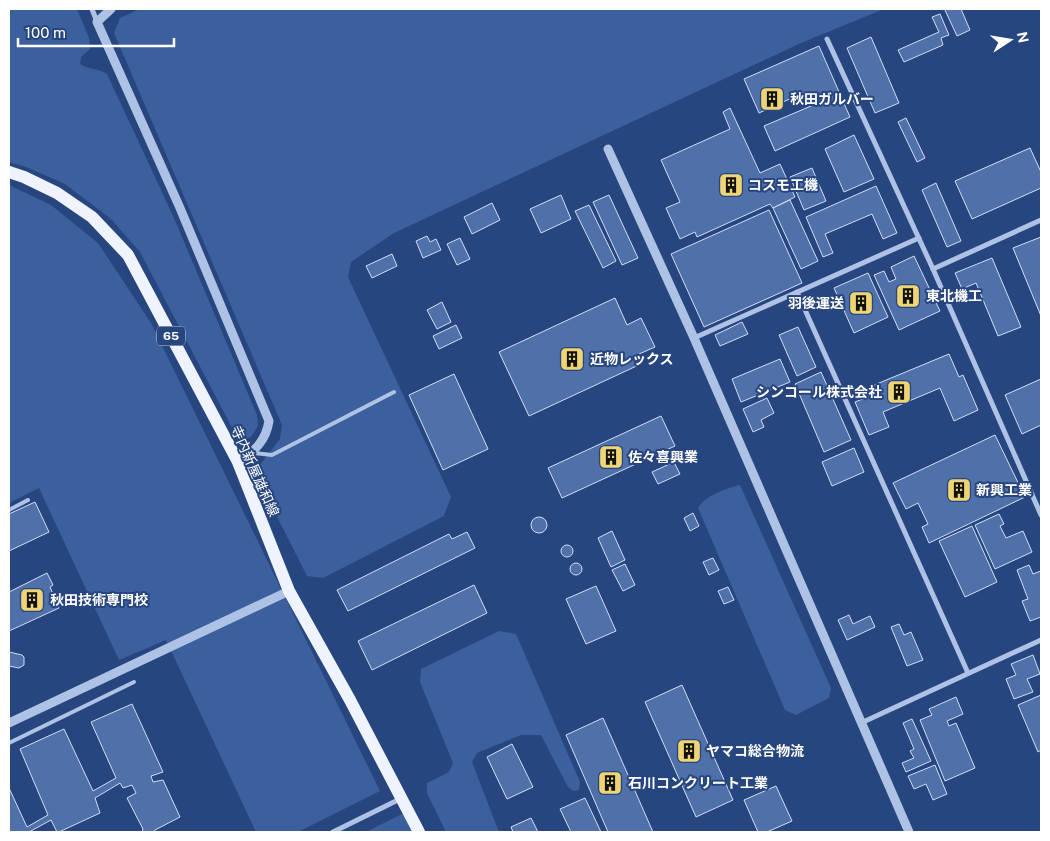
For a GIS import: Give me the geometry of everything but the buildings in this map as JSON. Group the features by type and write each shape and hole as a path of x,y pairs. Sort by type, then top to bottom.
{"main road":[{"name":"寺内新屋雄和線","path":"9,172 57,193 92,218 128,255 238,462 289,591 350,700 419,832"}],"street":[{"path":"92,9 180,208 269,421 268,432 253,453 238,462"},
{"path":"97,22 111,9"},
{"path":"827,39 933,269 1041,515"},
{"path":"608,149 694,338 909,832"},
{"path":"933,269 1041,220"},
{"path":"694,338 919,238"},
{"path":"796,292 968,673"},
{"path":"9,723 289,591"},
{"path":"861,722 1041,640"},
{"path":"333,832 401,799"}],"lane":[{"path":"253,453 272,455 394,392"},
{"path":"9,510 28,500"},
{"path":"9,744 134,682"}],"shaded area":[{"path":"9,9 77,9 89,38 90,49 81,57 80,64 107,74 174,218 257,415 258,426 251,437 239,441 140,252 111,219 65,184 26,167 9,162"},
{"path":"140,9 884,9 801,43 394,233 351,262 348,277 451,497 444,516 323,578 307,576 261,485 259,466 280,439 282,425 114,33 120,18"},
{"path":"9,185 51,205 98,243 151,323 380,791 298,832 256,832 166,640 119,660 39,488 9,503"},
{"path":"740,485 831,688 829,698 796,715 785,710 698,508 710,496"},
{"path":"499,631 516,634 580,782 579,790 573,791 568,787 541,735 521,735 477,753 472,762 499,832 446,832 427,793 427,783 449,772 453,763 420,682 421,669"},
{"path":"404,813 414,832 366,832"}],"place":[{"name":"秋田ガルバー","path":"772,99"},
{"name":"コスモ工機","path":"731,185"},
{"name":"東北機工","path":"908,296"},
{"name":"羽後運送","path":"861,303"},
{"name":"近物レックス","path":"572,359"},
{"name":"シンコール株式会社","path":"899,392"},
{"name":"佐々喜興業","path":"611,457"},
{"name":"新興工業","path":"959,490"},
{"name":"秋田技術専門校","path":"32,600"},
{"name":"ヤマコ総合物流","path":"689,751"},
{"name":"石川コンクリート工業","path":"610,783"}]}
